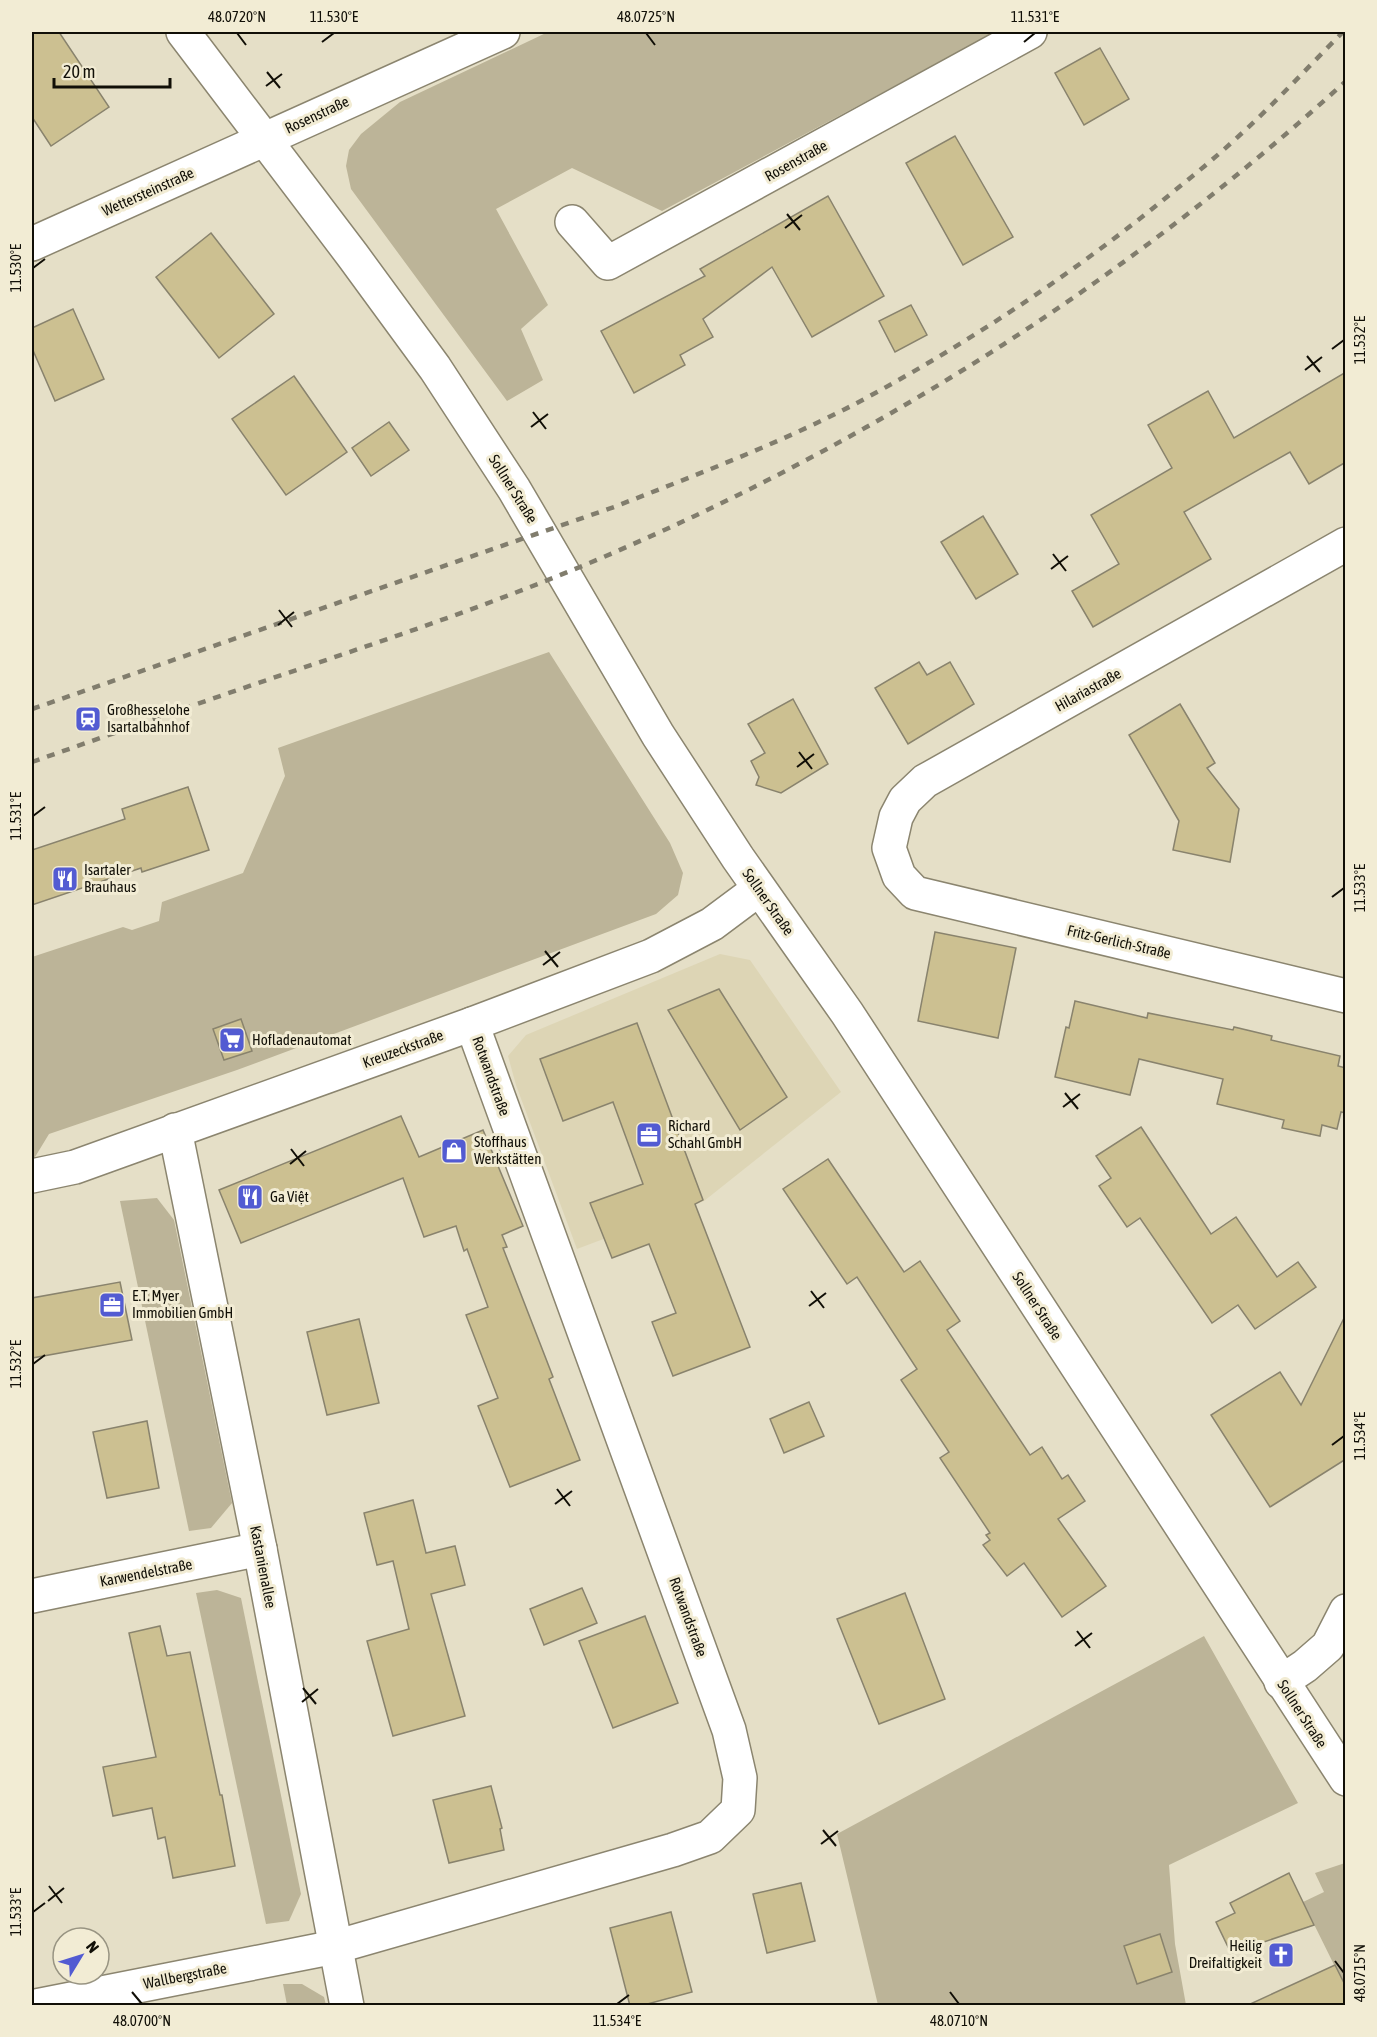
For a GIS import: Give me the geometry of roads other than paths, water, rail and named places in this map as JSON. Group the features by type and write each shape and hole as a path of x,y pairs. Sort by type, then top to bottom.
{"street":[{"name":"Sollner Straße","path":"183,32 435,368 514,489 658,735 759,889 847,1013 1346,1779"},
{"name":"Rosenstraße","path":"264,140 319,113 503,32"},
{"name":"Rosenstraße","path":"572,222 608,263 1030,32"},
{"name":"Wettersteinstraße","path":"32,244 264,140"},
{"name":"Hilariastraße","path":"898,876 889,848 896,817 905,800 925,781 1346,544"},
{"name":"Fritz-Gerlich-Straße","path":"898,876 915,893 1346,996"},
{"name":"Kreuzeckstraße","path":"32,1176 75,1167 472,1024 651,956 712,924 759,889"},
{"name":"Rotwandstraße","path":"335,1947 672,1850 710,1837 738,1810 740,1778 729,1730 472,1024"},
{"name":"Kastanienallee","path":"174,1130 260,1549 347,2006"},
{"name":"Karwendelstraße","path":"32,1596 260,1549"},
{"path":"1281,1682 1328,1647 1346,1611"},
{"name":"Wallbergstraße","path":"36,2006 335,1947"}],"railway":[{"path":"32,709 614,507 767,446 826,419 893,383 1006,315 1113,240 1230,144 1343,32"},
{"path":"32,762 531,587 631,545 728,500 823,451 916,398 1007,342 1096,282 1182,218 1346,81"}],"place":[{"name":"Großhesselohe Isartalbahnhof","path":"88,719"},
{"name":"Isartaler Brauhaus","path":"65,879"},
{"name":"Hofladenautomat","path":"232,1040"},
{"name":"Richard Schahl GmbH","path":"649,1135"},
{"name":"Stoffhaus Werkstätten","path":"454,1151"},
{"name":"Ga Việt","path":"250,1197"},
{"name":"E.T. Myer Immobilien GmbH","path":"112,1305"},
{"name":"Heilig Dreifaltigkeit","path":"1281,1955"}]}
